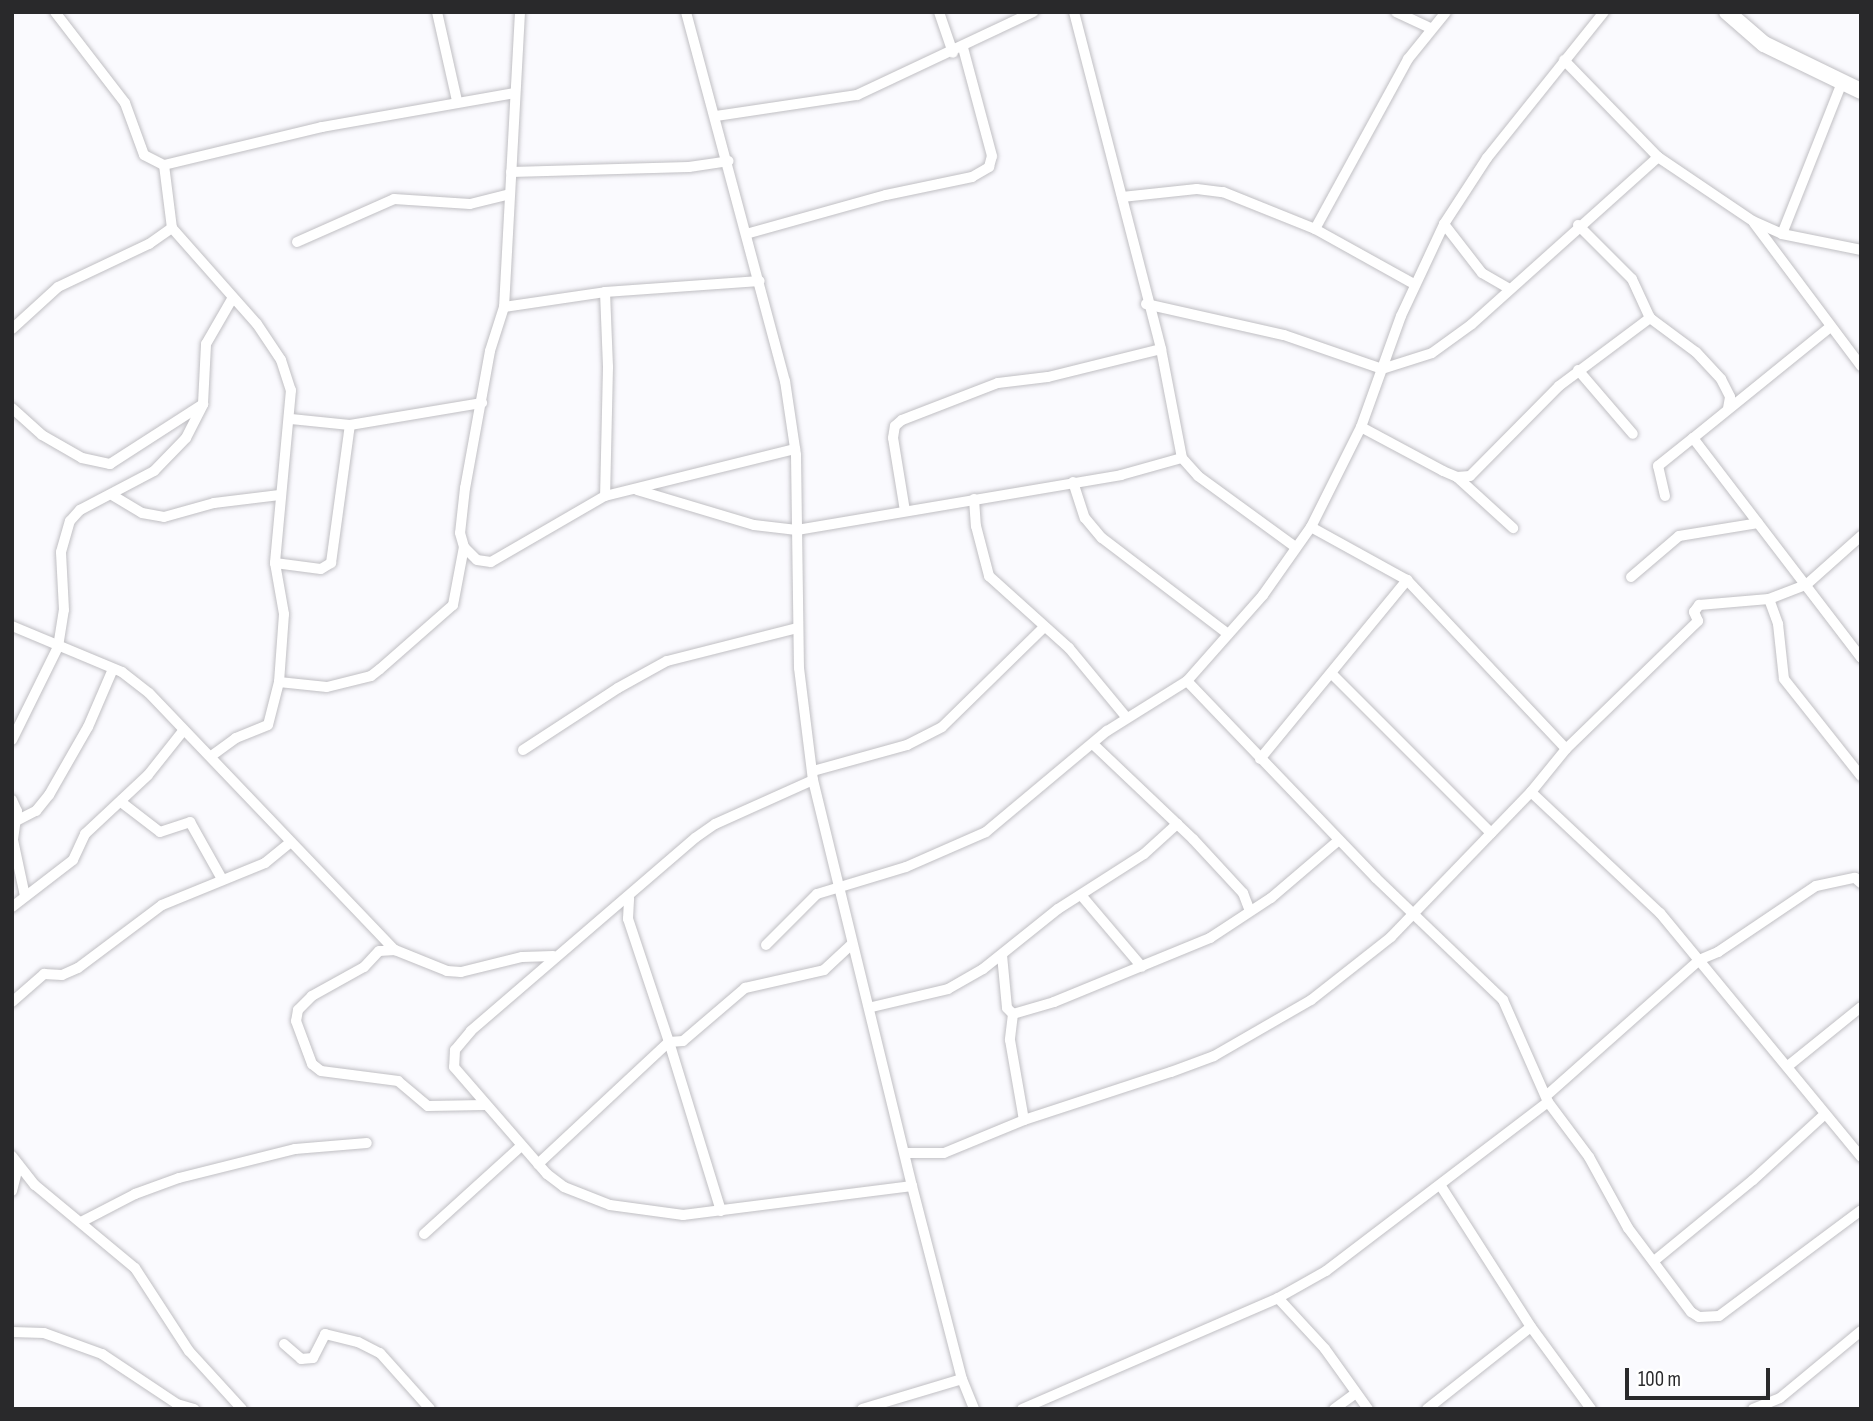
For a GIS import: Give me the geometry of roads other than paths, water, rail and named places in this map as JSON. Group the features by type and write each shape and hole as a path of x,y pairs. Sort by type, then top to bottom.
{"street":[{"path":"55,12 125,103 144,155 164,165 223,148 457,101 514,93"},
{"path":"438,12 457,101"},
{"path":"279,682 327,687 371,676 453,605 464,547 460,533 464,499 490,351 504,306 520,12"},
{"path":"686,12 729,161 785,382 795,449 797,628 813,775 852,944 872,1007 912,1185 962,1379 974,1409"},
{"path":"746,234 886,195 972,177 989,167 992,156 958,50 939,12"},
{"path":"716,116 857,95 958,50 1033,12"},
{"path":"1074,12 1122,197 1146,304 1161,349 1182,458 1198,476 1294,546"},
{"path":"1396,12 1430,28"},
{"path":"1315,229 1389,91 1430,28 1446,12"},
{"path":"766,945 801,907 837,885 906,867 986,832 1126,717 1187,681 1262,594 1294,546 1311,527 1361,427 1414,284 1444,224 1487,158 1604,12"},
{"path":"1727,12 1764,44 1841,85 1861,91"},
{"path":"1564,60 1658,156 1753,221 1782,234 1861,250"},
{"path":"1782,234 1841,85"},
{"path":"1146,304 1284,335 1382,369 1432,353 1510,289 1578,225 1658,156"},
{"path":"511,172 689,167 729,161"},
{"path":"164,165 172,228 232,299 257,324 281,360 291,390 292,419 280,495 275,563 284,614 279,682 268,725 236,738 211,756"},
{"path":"1122,197 1197,189 1223,192 1315,229 1414,284"},
{"path":"297,242 394,199 470,204 510,194"},
{"path":"1753,221 1829,328 1861,366"},
{"path":"1444,224 1482,273 1510,289"},
{"path":"1578,225 1632,279 1650,318 1696,352 1721,379 1730,397 1728,408"},
{"path":"12,328 58,287 149,244 172,228"},
{"path":"504,306 604,292 760,281"},
{"path":"604,292 608,367 605,496"},
{"path":"12,740 58,647 64,610 61,552 69,521 80,510 154,471 176,452 203,404 206,344 232,299"},
{"path":"1457,477 1470,476 1578,370 1650,318"},
{"path":"1665,496 1658,466 1829,328"},
{"path":"905,511 893,438 895,426 902,420 998,383 1048,377 1161,349"},
{"path":"1578,370 1633,434"},
{"path":"292,419 350,425 482,403"},
{"path":"12,408 41,435 82,458 110,464 203,404"},
{"path":"275,563 321,569 331,563 350,425"},
{"path":"1361,427 1403,453 1457,477 1513,528"},
{"path":"1693,438 1861,658"},
{"path":"464,547 477,560 491,562 605,496 795,449"},
{"path":"635,490 754,526 797,530 1073,482 1182,458"},
{"path":"1073,482 1085,518 1102,538 1228,634"},
{"path":"112,495 142,513 164,517 214,503 280,495"},
{"path":"974,499 976,526 989,576 1090,670 1126,717"},
{"path":"1630,577 1679,536 1758,523"},
{"path":"1311,527 1406,580 1566,749"},
{"path":"906,1153 944,1153 1024,1120 1214,1056 1311,1000 1365,960 1491,833 1531,792 1566,749 1698,621 1694,612 1699,605 1769,599 1806,585 1861,536"},
{"path":"1259,759 1332,674 1406,580"},
{"path":"1769,599 1778,624 1784,679 1861,776"},
{"path":"12,626 113,669 149,692 183,731 211,756 395,950 447,971 461,972 522,957 553,956"},
{"path":"523,750 618,688 667,661 797,628"},
{"path":"912,1185 683,1215 610,1205 564,1187 520,1147 454,1067 455,1050 553,956 629,898 715,824 813,775 906,745 942,727 1043,628"},
{"path":"14,822 36,811 49,796 88,727 113,669"},
{"path":"1332,674 1491,833"},
{"path":"1187,681 1339,840 1503,1000 1547,1099 1589,1157 1628,1228 1691,1312 1713,1318 1861,1210"},
{"path":"12,907 73,860 85,834 121,802 183,731"},
{"path":"1094,745 1177,824 1243,893 1250,911"},
{"path":"1531,792 1660,913 1861,1157"},
{"path":"12,800 13,840 25,896"},
{"path":"121,802 160,832 190,822 222,878"},
{"path":"872,1007 947,989 1002,955 1081,895 1144,854 1177,824"},
{"path":"1013,1014 1142,967 1210,938 1250,911 1339,840"},
{"path":"12,1002 44,974 62,975 78,968 162,905 222,878 265,863 291,842"},
{"path":"1022,1409 1278,1298 1326,1271 1441,1186 1547,1099 1699,960 1816,886 1859,878"},
{"path":"1081,895 1142,967"},
{"path":"629,898 628,919 670,1042 721,1211"},
{"path":"538,1164 670,1042 690,1036 745,988 824,970 852,944"},
{"path":"395,950 379,951 364,967 312,996 298,1010 296,1021 312,1065 321,1071 398,1081 428,1105 485,1105"},
{"path":"1002,955 1005,996 1013,1014 1010,1040 1024,1120"},
{"path":"1788,1066 1861,1007"},
{"path":"1654,1261 1753,1180 1825,1114"},
{"path":"83,1221 135,1194 179,1178 295,1149 367,1143"},
{"path":"424,1234 520,1147"},
{"path":"12,1156 18,1167 135,1268 190,1351 242,1409"},
{"path":"12,1191 18,1167"},
{"path":"1441,1186 1531,1327 1591,1409"},
{"path":"1278,1298 1325,1349 1368,1409"},
{"path":"1427,1409 1531,1327"},
{"path":"1753,1409 1780,1398 1861,1331"},
{"path":"12,1332 44,1333 102,1354 177,1404 194,1409"},
{"path":"284,1344 301,1359 313,1358 325,1334 358,1342 380,1353 430,1409"},
{"path":"862,1409 962,1379"},
{"path":"1334,1409 1356,1393"}]}
